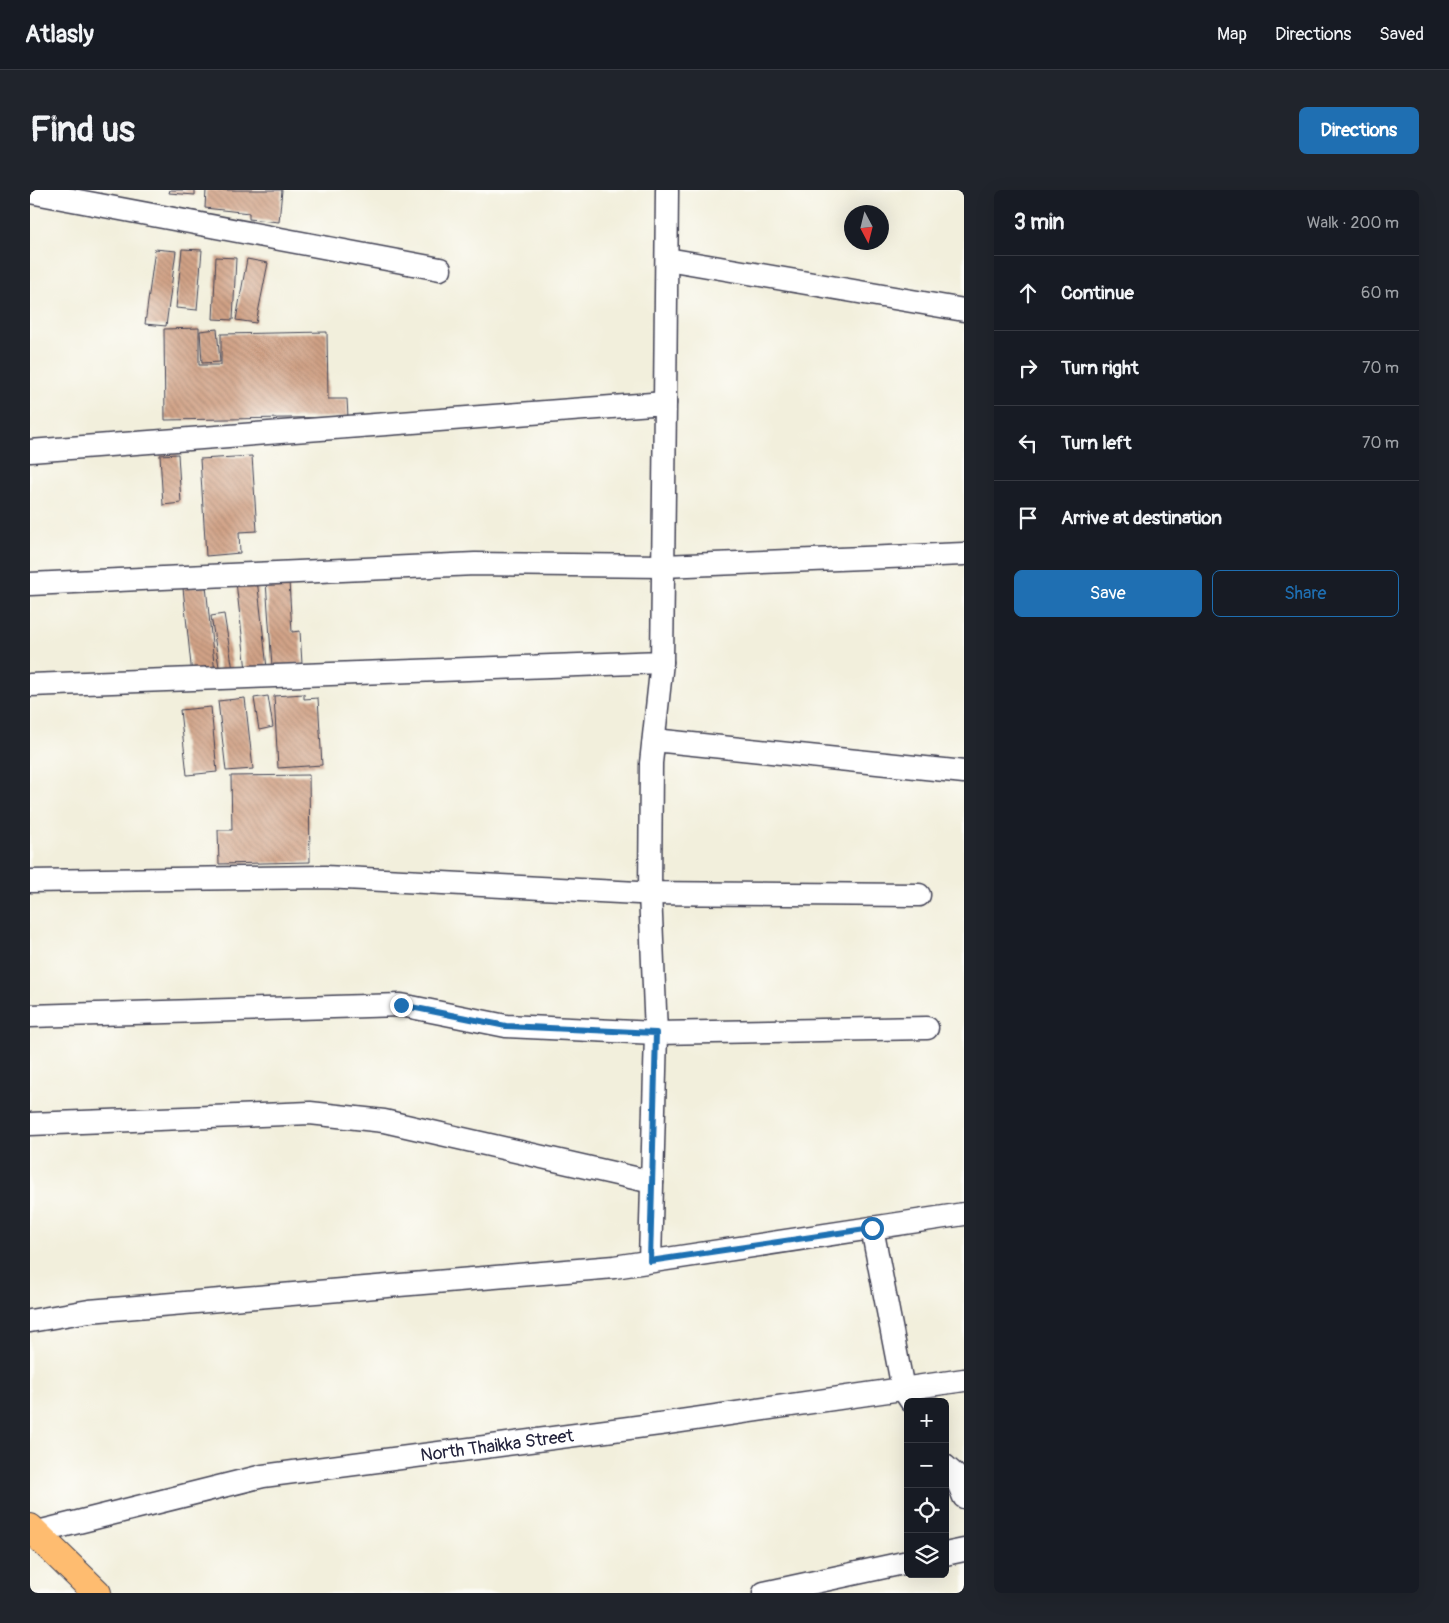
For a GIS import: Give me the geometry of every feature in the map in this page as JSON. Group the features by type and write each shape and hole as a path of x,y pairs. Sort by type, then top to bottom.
{"main road":[{"path":"32,1531 97,1593"}],"street":[{"path":"650,1261 656,1033 650,894 651,763 662,662 668,190"},
{"path":"30,192 440,268"},
{"path":"666,259 964,310"},
{"path":"30,451 665,403"},
{"path":"30,584 475,564 663,566 964,554"},
{"path":"30,685 662,662"},
{"path":"654,740 964,772"},
{"path":"30,881 325,877 650,894 919,895"},
{"path":"30,1016 401,1005 506,1026 656,1033 927,1028"},
{"path":"30,1124 310,1113 384,1121 652,1182"},
{"path":"30,1321 89,1310 604,1268 964,1214"},
{"path":"872,1228 907,1396"},
{"name":"North Thaikka Street","path":"32,1531 263,1476 667,1423 907,1396 964,1380"},
{"path":"949,1470 955,1475 964,1498"},
{"path":"949,1553 964,1550"},
{"path":"764,1593 904,1563"}],"building":[{"path":"170,190 195,190 195,195 169,193"},
{"path":"206,190 282,190 279,222 249,219 249,213 205,208"},
{"path":"155,249 176,251 166,326 145,324"},
{"path":"182,249 202,250 197,310 176,308"},
{"path":"216,257 236,258 233,320 213,319"},
{"path":"247,259 268,263 256,323 236,320"},
{"path":"199,328 199,365 221,365 221,334 327,332 328,399 347,399 348,417 165,420 164,329"},
{"path":"217,329 220,362 202,363 200,331"},
{"path":"178,454 181,503 163,505 160,455"},
{"path":"252,456 257,531 239,532 240,553 206,556 200,459"},
{"path":"257,579 267,668 246,670 236,582"},
{"path":"289,581 292,632 300,631 302,664 272,666 266,582"},
{"path":"206,586 215,673 192,675 183,588"},
{"path":"224,614 233,670 220,673 211,616"},
{"path":"304,694 304,699 318,698 322,765 278,768 274,696"},
{"path":"268,696 273,727 259,730 254,698"},
{"path":"245,698 253,769 226,771 218,701"},
{"path":"211,707 217,772 187,775 180,710"},
{"path":"309,775 310,862 219,864 218,830 232,830 231,776"}],"route":[{"path":"401,1005 506,1026 656,1033 650,1261 872,1228"}]}
